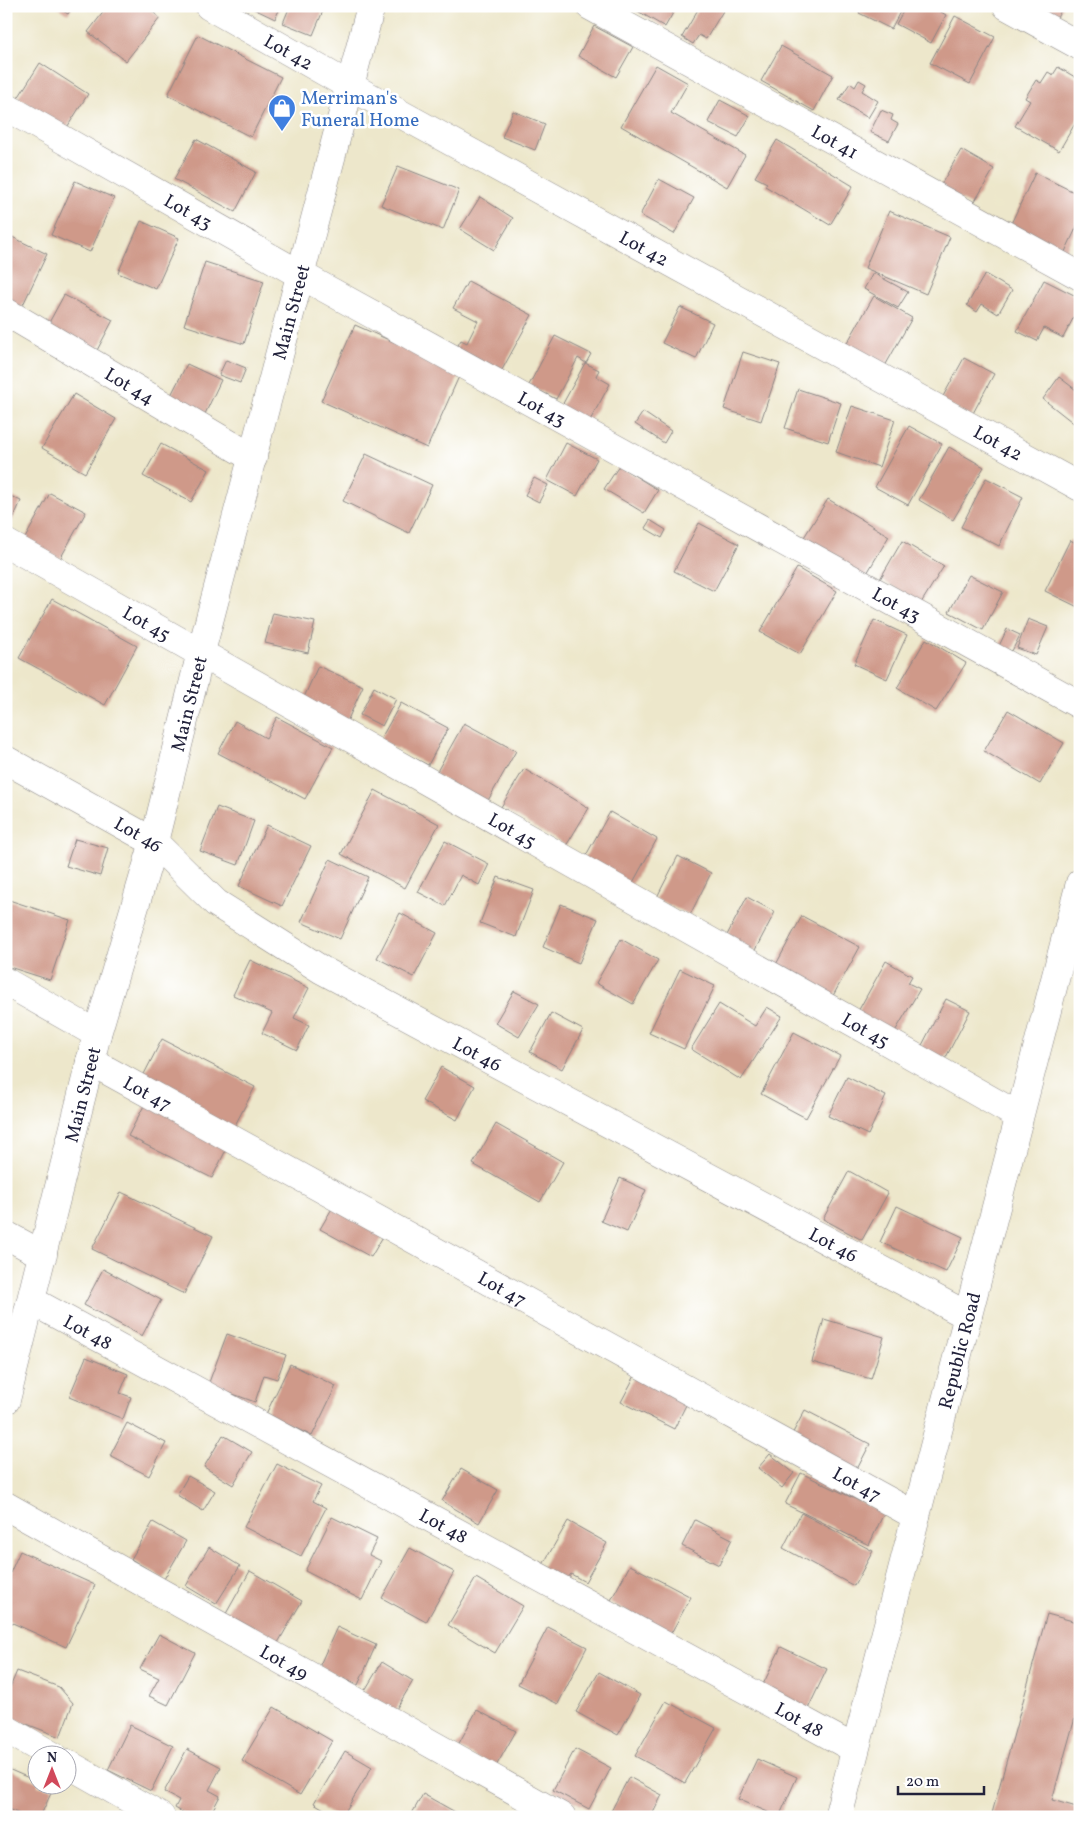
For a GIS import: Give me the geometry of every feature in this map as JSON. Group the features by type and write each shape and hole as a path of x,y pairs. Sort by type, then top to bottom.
{"street":[{"name":"Lot 42","path":"209,6 348,85 1080,487"},
{"name":"Main Street","path":"6,1400 44,1255 97,1034 154,842 201,652 301,275 348,85 371,6"},
{"name":"Lot 41","path":"590,6 1080,276"},
{"path":"1007,6 1080,46"},
{"name":"Lot 43","path":"6,107 301,275 1080,705"},
{"name":"Lot 44","path":"6,312 253,458"},
{"name":"Lot 45","path":"6,543 1019,1116"},
{"name":"Lot 46","path":"6,760 154,842 216,903 322,970 968,1316"},
{"name":"Republic Road","path":"838,1817 1080,883"},
{"path":"6,982 97,1034"},
{"name":"Lot 47","path":"90,1061 916,1516"},
{"path":"6,1236 44,1255"},
{"name":"Lot 48","path":"32,1301 855,1748"},
{"name":"Lot 49","path":"6,1506 562,1817"},
{"path":"6,1729 36,1746"},
{"path":"78,1770 161,1817"}],"building":[{"path":"55,6 73,6 68,14"},
{"path":"108,6 146,6 160,18 126,61 88,32"},
{"path":"256,6 281,6 275,19 254,9"},
{"path":"290,6 325,6 313,35 283,23"},
{"path":"629,6 677,6 665,27"},
{"path":"700,6 726,6 706,39 699,35 693,44 682,37"},
{"path":"863,6 903,6 891,29 859,13"},
{"path":"906,6 931,6 946,15 931,43 896,24"},
{"path":"1032,6 1063,6 1056,20"},
{"path":"955,16 995,37 970,84 930,63"},
{"path":"594,26 633,47 616,77 578,56"},
{"path":"198,35 281,77 251,137 168,95"},
{"path":"781,46 833,75 814,111 761,81"},
{"path":"40,63 88,94 66,129 18,98"},
{"path":"656,65 688,83 671,113 745,155 727,187 621,126"},
{"path":"1058,67 1080,80 1080,115 1059,151 1015,126 1030,101 1025,98 1036,80 1041,83 1048,72 1053,75"},
{"path":"859,80 866,84 862,91 878,101 868,118 839,100 850,83 855,87"},
{"path":"720,100 750,116 738,137 708,122"},
{"path":"881,110 893,115 891,120 898,124 889,141 870,132"},
{"path":"513,111 545,124 535,150 502,137"},
{"path":"196,139 256,172 235,212 174,179"},
{"path":"777,140 853,186 830,225 765,186 767,183 755,177"},
{"path":"961,150 994,169 972,206 939,188"},
{"path":"398,166 459,190 443,230 381,205"},
{"path":"1035,173 1080,195 1080,220 1063,256 1008,230"},
{"path":"659,179 694,198 674,234 640,215"},
{"path":"75,181 114,198 90,252 51,235"},
{"path":"480,197 513,218 494,250 460,229"},
{"path":"889,211 950,237 926,294 865,268"},
{"path":"141,221 179,238 156,289 118,273"},
{"path":"6,234 47,254 20,311 6,304"},
{"path":"205,262 264,281 244,344 184,325"},
{"path":"873,273 908,292 898,308 864,289"},
{"path":"985,274 1012,290 998,314 982,304 977,312 967,305"},
{"path":"1044,280 1080,298 1080,305 1063,338 1044,328 1037,341 1017,331"},
{"path":"468,281 532,315 497,379 452,355 461,340 467,343 478,321 453,308"},
{"path":"64,295 113,320 94,356 45,330"},
{"path":"874,296 912,318 885,366 846,345"},
{"path":"680,307 713,323 696,359 662,343"},
{"path":"355,325 461,372 427,448 321,401"},
{"path":"555,336 591,354 586,363 578,358 556,399 529,385"},
{"path":"743,352 780,364 761,421 724,409"},
{"path":"964,358 994,374 971,417 941,400"},
{"path":"226,360 246,368 240,383 219,375"},
{"path":"585,363 599,370 596,376 610,384 588,424 560,409"},
{"path":"187,364 221,380 205,414 170,397"},
{"path":"1059,377 1080,393 1080,421 1076,425 1043,399"},
{"path":"798,389 841,403 828,442 785,428"},
{"path":"74,394 116,419 85,473 42,448"},
{"path":"852,406 895,420 879,467 836,452"},
{"path":"643,412 671,431 664,443 635,424"},
{"path":"909,426 942,444 908,505 875,487"},
{"path":"566,443 597,459 577,496 547,480"},
{"path":"161,444 209,470 191,502 143,476"},
{"path":"949,447 984,467 953,520 919,500"},
{"path":"366,454 432,485 409,533 343,501"},
{"path":"619,466 658,490 644,513 604,489"},
{"path":"534,478 548,485 539,502 525,495"},
{"path":"986,478 1023,497 999,546 961,527"},
{"path":"50,493 86,512 60,559 24,540"},
{"path":"6,494 21,501 9,528 6,527"},
{"path":"828,499 889,536 863,580 801,542"},
{"path":"650,520 666,530 662,538 645,528"},
{"path":"699,523 739,544 714,591 674,571"},
{"path":"1070,540 1080,545 1080,608 1045,591"},
{"path":"902,541 944,566 921,603 880,579"},
{"path":"797,568 837,591 800,654 760,632"},
{"path":"969,575 1003,592 983,630 949,612"},
{"path":"52,599 137,646 105,705 19,658"},
{"path":"273,613 315,622 308,653 265,643"},
{"path":"1028,619 1048,627 1036,655 1017,648"},
{"path":"874,620 907,635 887,679 854,664"},
{"path":"1007,629 1020,635 1012,651 999,646"},
{"path":"926,639 966,663 936,711 897,688"},
{"path":"318,666 363,686 346,724 301,704"},
{"path":"374,687 396,699 382,726 360,715"},
{"path":"401,703 448,728 428,765 380,740"},
{"path":"1008,710 1064,743 1040,784 984,751"},
{"path":"277,717 333,747 305,799 218,753 235,721 266,738"},
{"path":"464,723 516,751 486,804 435,775"},
{"path":"524,769 589,808 566,846 501,807"},
{"path":"375,790 439,824 405,888 341,854"},
{"path":"217,807 254,821 238,865 200,851"},
{"path":"610,812 657,839 631,886 584,859"},
{"path":"267,825 311,846 282,906 239,886"},
{"path":"75,839 108,848 100,876 66,866"},
{"path":"445,841 489,864 479,885 461,875 445,906 418,892"},
{"path":"678,856 711,873 690,915 656,899"},
{"path":"330,859 368,877 340,939 301,922"},
{"path":"498,877 534,890 516,937 480,923"},
{"path":"747,897 775,912 754,952 726,937"},
{"path":"6,899 70,920 50,980 6,966"},
{"path":"561,904 598,919 579,963 543,947"},
{"path":"400,913 437,933 414,977 377,958"},
{"path":"802,916 860,947 829,1003 772,972"},
{"path":"621,939 658,960 633,1004 596,983"},
{"path":"250,960 309,988 294,1018 309,1025 297,1050 262,1033 272,1013 233,995"},
{"path":"886,961 912,976 908,983 920,989 893,1035 856,1015"},
{"path":"680,969 715,986 684,1049 649,1033"},
{"path":"514,991 539,1004 519,1037 495,1023"},
{"path":"946,999 970,1011 943,1063 919,1051"},
{"path":"719,1004 755,1026 767,1007 782,1016 741,1080 691,1049"},
{"path":"551,1013 583,1030 562,1069 530,1052"},
{"path":"794,1032 840,1056 806,1118 761,1094"},
{"path":"162,1039 255,1087 233,1129 140,1082"},
{"path":"441,1067 475,1086 457,1120 422,1101"},
{"path":"847,1077 886,1096 868,1135 828,1116"},
{"path":"146,1102 229,1144 212,1178 128,1136"},
{"path":"496,1124 563,1162 540,1202 473,1164"},
{"path":"849,1171 888,1193 862,1240 823,1219"},
{"path":"620,1178 646,1190 627,1232 601,1221"},
{"path":"121,1192 213,1236 184,1294 92,1249"},
{"path":"337,1200 388,1228 371,1257 320,1229"},
{"path":"897,1206 963,1237 946,1272 880,1242"},
{"path":"103,1269 161,1300 142,1336 84,1305"},
{"path":"824,1319 884,1337 871,1379 812,1362"},
{"path":"227,1334 286,1355 277,1379 264,1375 255,1402 208,1385"},
{"path":"86,1357 128,1374 120,1393 131,1397 123,1419 69,1397"},
{"path":"290,1364 336,1386 312,1436 266,1414"},
{"path":"638,1370 690,1397 674,1429 621,1402"},
{"path":"805,1410 870,1444 854,1475 788,1442"},
{"path":"127,1423 166,1443 149,1476 110,1456"},
{"path":"223,1435 252,1452 233,1485 204,1467"},
{"path":"770,1454 794,1473 782,1488 758,1468"},
{"path":"277,1464 321,1486 313,1501 326,1508 301,1556 244,1527"},
{"path":"461,1469 498,1490 479,1523 442,1501"},
{"path":"801,1473 884,1513 869,1545 785,1504"},
{"path":"188,1476 215,1491 203,1511 177,1495"},
{"path":"801,1513 873,1551 854,1586 783,1548"},
{"path":"332,1517 377,1539 369,1555 381,1561 362,1600 305,1571"},
{"path":"695,1520 732,1539 719,1565 682,1546"},
{"path":"568,1521 607,1543 585,1582 571,1574 566,1581 541,1568"},
{"path":"153,1522 186,1541 164,1579 131,1559"},
{"path":"209,1547 240,1566 216,1604 186,1586"},
{"path":"410,1548 454,1572 426,1622 382,1598"},
{"path":"20,1551 95,1585 66,1647 6,1620 6,1582"},
{"path":"630,1565 691,1597 670,1635 610,1602"},
{"path":"250,1571 302,1601 275,1648 223,1619"},
{"path":"476,1578 523,1606 495,1653 448,1625"},
{"path":"1047,1614 1080,1623 1080,1700 1052,1800 1080,1808 1080,1817 991,1817"},
{"path":"337,1627 376,1645 358,1685 319,1667"},
{"path":"548,1627 587,1647 558,1704 518,1684"},
{"path":"159,1634 195,1653 168,1705 149,1696 159,1678 140,1669"},
{"path":"781,1647 827,1669 805,1715 759,1693"},
{"path":"382,1662 413,1681 395,1711 364,1692"},
{"path":"17,1671 59,1687 73,1703 60,1737 6,1716 6,1697"},
{"path":"599,1672 640,1695 618,1735 576,1712"},
{"path":"666,1701 716,1728 685,1783 635,1756"},
{"path":"274,1707 332,1741 300,1795 242,1761"},
{"path":"477,1710 516,1731 495,1768 457,1747"},
{"path":"130,1725 173,1746 151,1791 108,1770"},
{"path":"187,1749 221,1767 209,1790 220,1796 209,1817 191,1817 175,1808 179,1800 164,1792"},
{"path":"575,1749 611,1768 589,1809 553,1790"},
{"path":"345,1751 372,1767 342,1817 337,1817 314,1803"},
{"path":"757,1759 797,1777 779,1817 738,1799"},
{"path":"6,1768 28,1778 28,1796 50,1796 40,1817 26,1817 6,1808"},
{"path":"629,1777 662,1795 651,1817 608,1817"},
{"path":"423,1794 457,1813 455,1817 410,1817"}],"place":[{"name":"Merriman's Funeral Home","path":"282,132"}]}
